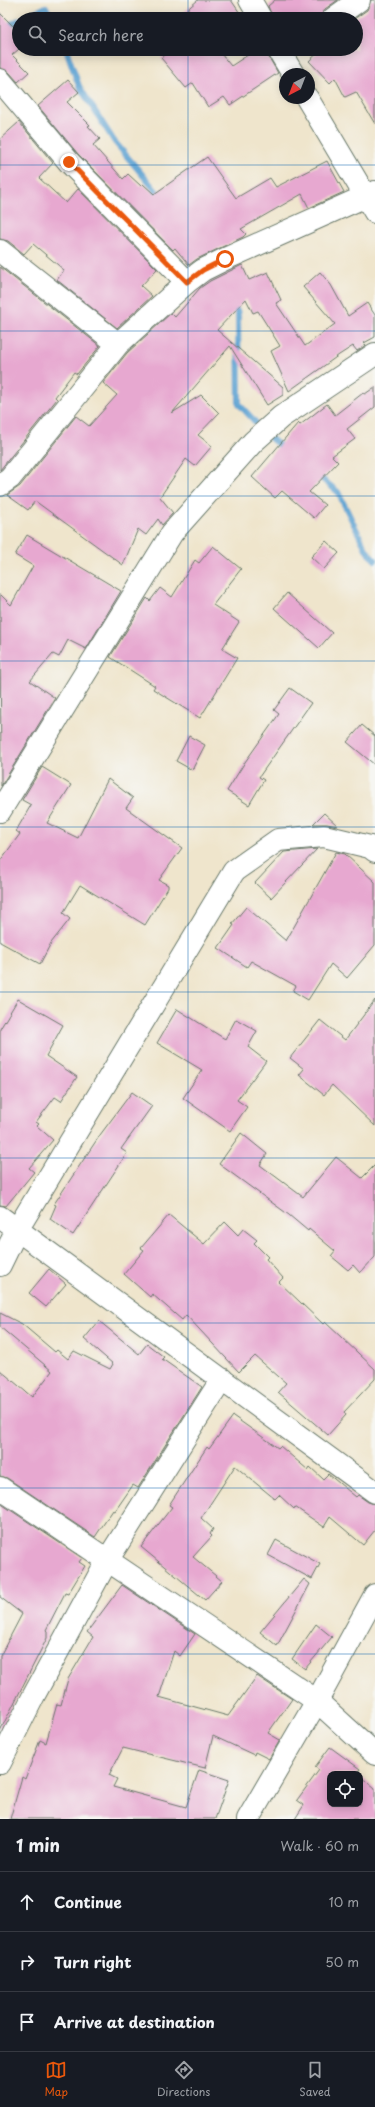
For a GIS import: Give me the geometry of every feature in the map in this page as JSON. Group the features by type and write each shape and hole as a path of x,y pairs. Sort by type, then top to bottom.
{"street":[{"path":"250,0 257,12"},
{"path":"343,12 359,0"},
{"path":"286,56 291,68"},
{"path":"0,80 69,162 187,282"},
{"path":"0,485 10,478 118,344 187,282 203,270 225,259 372,200 311,104"},
{"path":"0,251 118,344"},
{"path":"0,811 172,533 253,442 281,417 375,354"},
{"path":"0,1265 18,1230 234,871 278,840 324,836 370,847 375,851"},
{"path":"0,1217 375,1492"},
{"path":"0,1763 34,1694 108,1559 222,1379"},
{"path":"0,1488 317,1700 375,1754"},
{"path":"248,1819 317,1700 375,1595"}],"building":[{"path":"198,0 231,0 239,12 184,12"},
{"path":"275,0 338,0 325,9 324,12 270,12 268,6"},
{"path":"371,0 375,0 375,124 356,92 345,97 335,78 330,83 309,61 314,56 363,56 363,13 367,10"},
{"path":"0,13 12,25 12,56 29,72 18,82 9,72 0,68"},
{"path":"164,56 223,56 231,66 246,56 268,56 278,73 230,105 224,97 208,107 193,83 186,88 161,58"},
{"path":"68,80 79,92 67,102 90,125 88,126 100,139 93,145 123,179 128,174 141,186 143,184 154,194 207,157 236,198 270,178 276,187 327,161 344,192 309,208 302,194 241,229 246,234 243,237 197,259 189,265 175,248 173,250 78,154 38,106"},
{"path":"19,122 53,163 39,178 66,203 78,189 157,269 141,286 152,296 117,328 57,280 64,270 33,244 24,254 8,241 0,239 0,139"},
{"path":"242,265 249,280 268,272 281,300 276,303 305,346 335,324 303,287 320,272 331,285 348,316 367,303 375,315 375,337 364,343 366,345 357,351 353,346 289,391 271,351 280,346 258,311 253,313 246,299 217,330 283,387 283,395 267,405 230,346 172,413 201,395 219,413 198,435 212,446 195,466 186,459 160,497 173,513 162,525 158,519 146,535 138,529 123,565 35,501 28,510 7,495 20,486 76,416 89,426 117,395 103,383 127,353 171,313 175,317 200,288 210,281"},
{"path":"0,267 100,346 77,374 74,372 55,397 57,399 0,470"},
{"path":"375,387 375,407 347,429 355,439 332,456 338,462 309,492 325,505 314,518 282,491 275,498 252,477 298,423 300,425 327,404 335,415 363,393 365,394"},
{"path":"27,535 121,591 86,649 68,640 59,657 53,654 30,681 55,698 1,786 0,594 11,605 33,566 15,555"},
{"path":"326,541 339,553 324,569 311,557"},
{"path":"213,546 241,569 213,605 239,622 222,649 237,658 200,718 153,689 155,686 110,657 147,598 150,601 160,588 172,597 195,560 199,563"},
{"path":"287,593 332,633 319,648 274,608"},
{"path":"290,688 311,703 259,777 264,780 249,805 227,791 245,762 279,714 274,710"},
{"path":"362,725 375,736 375,765 347,742"},
{"path":"189,736 205,745 192,770 176,761"},
{"path":"42,767 71,785 47,823 78,838 108,779 133,798 126,808 182,848 159,880 168,885 168,888 145,925 80,885 63,913 70,919 51,943 40,964 0,942 0,861 20,834 16,831 31,805 22,800"},
{"path":"324,813 338,826 313,824"},
{"path":"317,849 271,898 255,883 284,852"},
{"path":"336,852 345,854 375,882 375,945 347,978 331,964 308,1000 293,991 296,986 251,961 247,967 218,948 234,925 232,924 246,907 286,941"},
{"path":"18,999 63,1025 46,1056 77,1077 61,1101 55,1097 36,1122 39,1124 37,1126 53,1140 29,1168 34,1172 6,1206 0,1205 0,1029"},
{"path":"375,1000 375,1126 332,1085 324,1095 299,1075 304,1069 290,1058 320,1020 345,1040"},
{"path":"177,1009 225,1039 236,1019 257,1031 248,1047 266,1061 237,1100 247,1107 230,1131 183,1098 202,1070 157,1043"},
{"path":"132,1092 152,1106 121,1149 127,1153 73,1235 50,1219 56,1205 54,1204 100,1135"},
{"path":"241,1133 267,1154 260,1165 303,1197 336,1157 362,1178 375,1165 375,1257 360,1273 353,1265 348,1270 331,1256 335,1251 309,1229 308,1231 289,1215 219,1164"},
{"path":"169,1215 204,1244 225,1222 238,1235 243,1229 257,1240 254,1243 268,1257 266,1259 283,1278 279,1282 323,1324 325,1322 375,1369 375,1379 344,1412 346,1415 328,1435 278,1392 286,1383 255,1356 239,1372 186,1315 182,1320 152,1294 150,1297 124,1274 144,1250 141,1248"},
{"path":"49,1269 66,1284 46,1307 29,1293"},
{"path":"0,1313 22,1324 55,1352 57,1350 68,1359 74,1351 110,1369 113,1364 84,1339 99,1321 139,1354 147,1344 164,1357 162,1359 202,1387 138,1488 133,1485 115,1511 113,1510 95,1537 7,1478 0,1476 0,1370 32,1397 52,1371 0,1327"},
{"path":"233,1416 278,1448 280,1446 308,1470 310,1467 323,1479 328,1474 356,1497 358,1495 368,1502 375,1504 375,1530 363,1545 330,1517 324,1527 295,1507 294,1509 279,1495 275,1499 235,1466 201,1518 213,1529 210,1534 212,1536 193,1557 222,1581 205,1600 141,1547 172,1507 169,1505 207,1447 209,1449"},
{"path":"0,1503 82,1558 79,1562 85,1566 68,1594 65,1593 46,1630 47,1638 0,1731 0,1656 22,1614 0,1597"},
{"path":"276,1540 320,1564 312,1579 268,1555"},
{"path":"304,1579 310,1584 277,1646 260,1632"},
{"path":"122,1585 195,1634 180,1656 174,1651 159,1697 228,1716 257,1676 292,1699 268,1733 280,1740 269,1759 255,1752 254,1755 213,1736 205,1768 123,1748 109,1775 117,1779 113,1787 186,1807 199,1770 229,1780 215,1819 10,1819 22,1777 25,1779 40,1740 46,1743 57,1704 61,1705 68,1679 93,1637 87,1632"},
{"path":"316,1624 332,1637 305,1669 292,1659"},
{"path":"330,1747 360,1769 359,1771 327,1771 327,1807 363,1807 363,1779 375,1789 375,1819 295,1819 304,1805 297,1800 319,1770 315,1767"}],"waterway":[{"path":"36,12 46,7 48,12"},
{"path":"0,24 6,27 12,24"},
{"path":"68,56 79,86 114,141 162,198"},
{"path":"233,304 238,313 239,404 269,437 285,450"},
{"path":"316,474 338,492 367,551 375,560"}],"route":[{"path":"69,162 187,282 203,270 225,259"}]}
